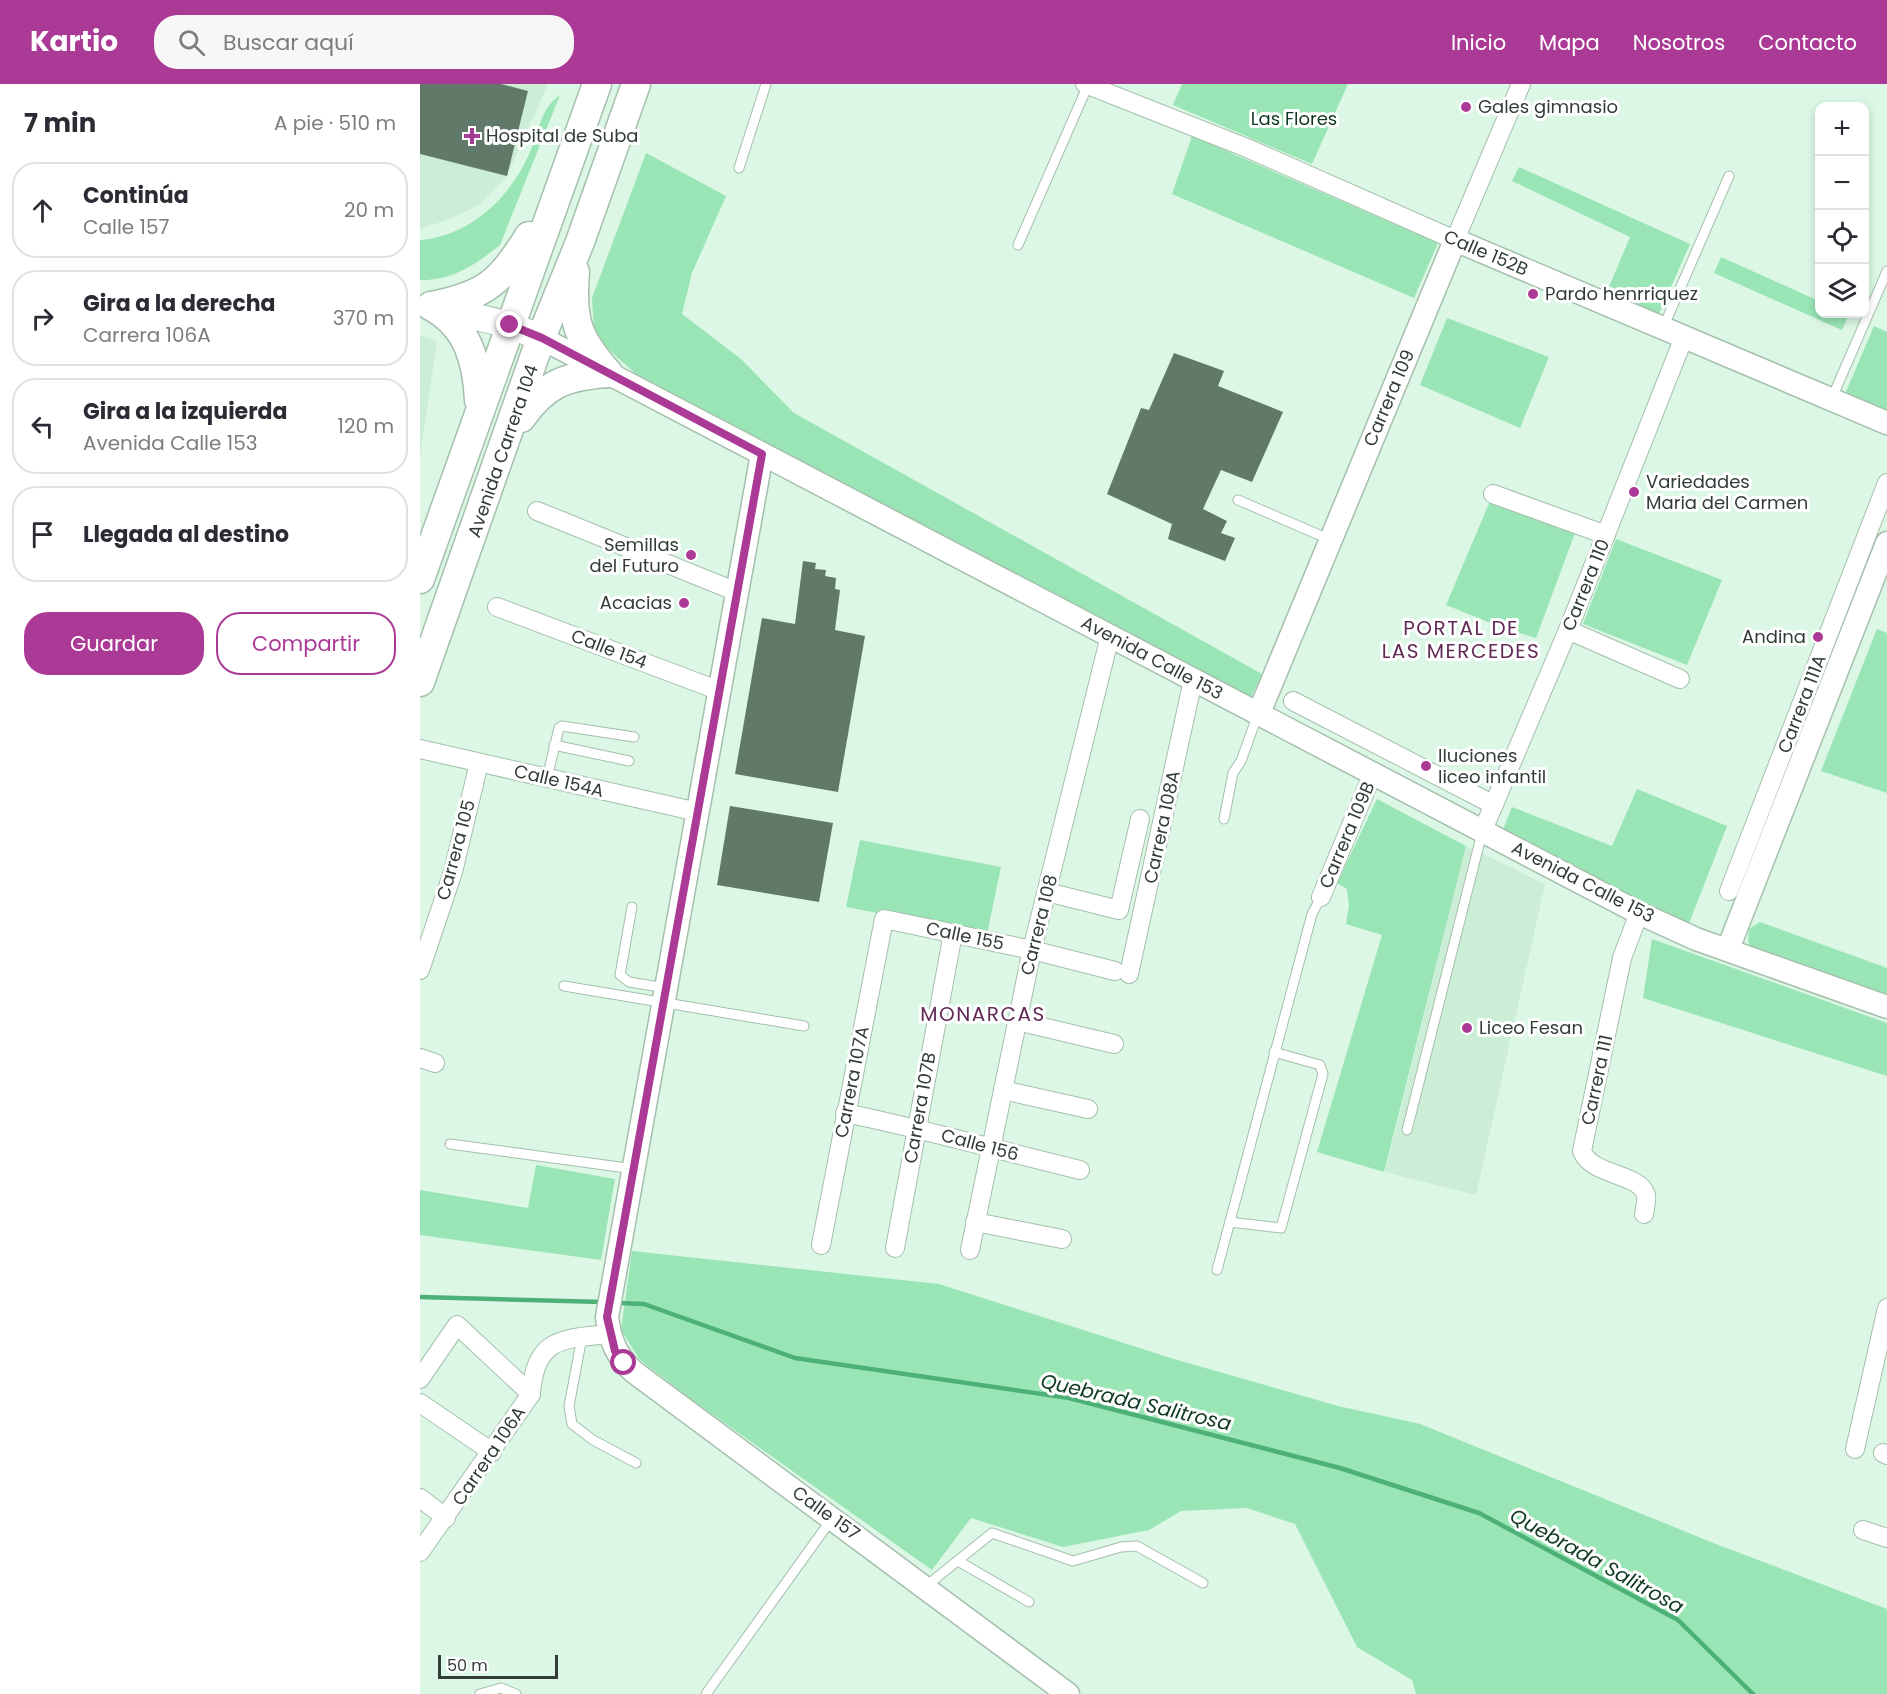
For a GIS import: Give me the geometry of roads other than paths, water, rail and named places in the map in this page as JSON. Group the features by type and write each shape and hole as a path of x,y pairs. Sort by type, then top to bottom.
{"main road":[{"name":"Avenida Carrera 104","path":"420,579 597,84"},
{"name":"Avenida Carrera 104","path":"420,682 542,338 580,242 636,84"},
{"path":"426,305 470,297 494,284 510,267 561,183"},
{"path":"580,242 573,296 575,321 582,341 608,373"},
{"path":"426,305 445,314 465,338 476,363 480,410"},
{"name":"Avenida Calle 153","path":"426,305 510,325 542,338"},
{"path":"509,434 536,397 549,387 573,377 608,373"}],"street":[{"name":"Carrera 109","path":"1259,713 1521,84"},
{"name":"Calle 152B","path":"1087,85 1247,148 1455,240 1887,423"},
{"name":"Carrera 110","path":"1483,830 1568,630 1684,337"},
{"name":"Avenida Calle 153","path":"542,338 1639,913 1696,939 1887,1007"},
{"path":"608,1326 614,1279 762,454"},
{"name":"Carrera 111A","path":"1729,891 1887,483"},
{"path":"1493,494 1606,535"},
{"path":"537,511 737,592"},
{"name":"Carrera 111A","path":"1728,949 1887,543"},
{"name":"Calle 154","path":"497,607 720,691"},
{"path":"1568,630 1680,679"},
{"name":"Carrera 108","path":"970,1250 1032,950 1110,636"},
{"name":"Carrera 108A","path":"1122,973 1193,680"},
{"path":"1293,701 1494,805"},
{"name":"Calle 154A","path":"420,748 698,812"},
{"name":"Carrera 105","path":"420,970 453,872 478,763"},
{"name":"Carrera 109B","path":"1321,897 1373,773"},
{"path":"1047,892 1119,910 1140,819"},
{"name":"Carrera 111","path":"1639,913 1622,958 1582,1151 1588,1162 1640,1185 1647,1197 1644,1214"},
{"name":"Calle 155","path":"884,919 1032,950 1122,973"},
{"name":"Carrera 107A","path":"821,1245 884,919"},
{"name":"Carrera 107B","path":"895,1248 953,933"},
{"path":"1017,1022 1114,1044"},
{"path":"1003,1090 1088,1109"},
{"name":"Calle 156","path":"845,1113 916,1128 990,1149 1080,1170"},
{"path":"975,1222 1062,1239"},
{"path":"1856,1447 1880,1376 1887,1308"},
{"path":"420,1379 428,1356 458,1325 531,1394"},
{"name":"Carrera 106A","path":"420,1552 531,1394 532,1374 544,1353 562,1340 582,1337 608,1326"},
{"name":"Calle 157","path":"608,1326 615,1351 634,1372 1068,1694"},
{"path":"420,1403 492,1452"},
{"path":"420,1498 446,1518"},
{"path":"1863,1530 1887,1538"}],"lane":[{"path":"739,168 766,84"},
{"path":"1018,245 1087,85"},
{"path":"1663,328 1729,176"},
{"path":"1832,399 1887,271"},
{"path":"1238,500 1331,540"},
{"path":"1224,819 1233,773 1241,761 1259,713"},
{"path":"546,778 559,728 567,725 634,737"},
{"path":"554,745 629,761"},
{"path":"1407,1130 1483,830"},
{"path":"1217,1270 1312,914 1321,897"},
{"path":"632,907 621,978 665,996"},
{"path":"564,986 665,996 804,1026"},
{"path":"1230,1222 1281,1228 1323,1074 1320,1065 1274,1052"},
{"path":"450,1144 634,1169"},
{"path":"582,1337 569,1406 572,1424 593,1440 636,1463"},
{"path":"706,1694 833,1518"},
{"path":"925,1587 992,1533 1073,1561 1121,1547 1137,1546 1203,1583"},
{"path":"958,1561 1029,1602"},
{"path":"480,1694 501,1688 516,1694"}],"waterway":[{"name":"Quebrada Salitrosa","path":"420,1297 603,1302"},
{"name":"Quebrada Salitrosa","path":"618,1303 644,1304 795,1358 1069,1398 1340,1468 1479,1513 1678,1620 1753,1694"}],"place":[{"name":"Gales gimnasio","path":"1466,107"},
{"name":"Hospital de Suba","path":"472,136"},
{"name":"Pardo henrriquez","path":"1533,294"},
{"name":"Variedades Maria del Carmen","path":"1634,492"},
{"name":"Semillas del Futuro","path":"691,555"},
{"name":"Acacias","path":"684,603"},
{"name":"Andina","path":"1818,637"},
{"name":"Iluciones liceo infantil","path":"1426,766"},
{"name":"Liceo Fesan","path":"1467,1028"}],"district":[{"name":"PORTAL DE LAS MERCEDES","path":"1461,640"},
{"name":"MONARCAS","path":"983,1014"}],"park label":[{"name":"Las Flores","path":"1294,119"}]}
